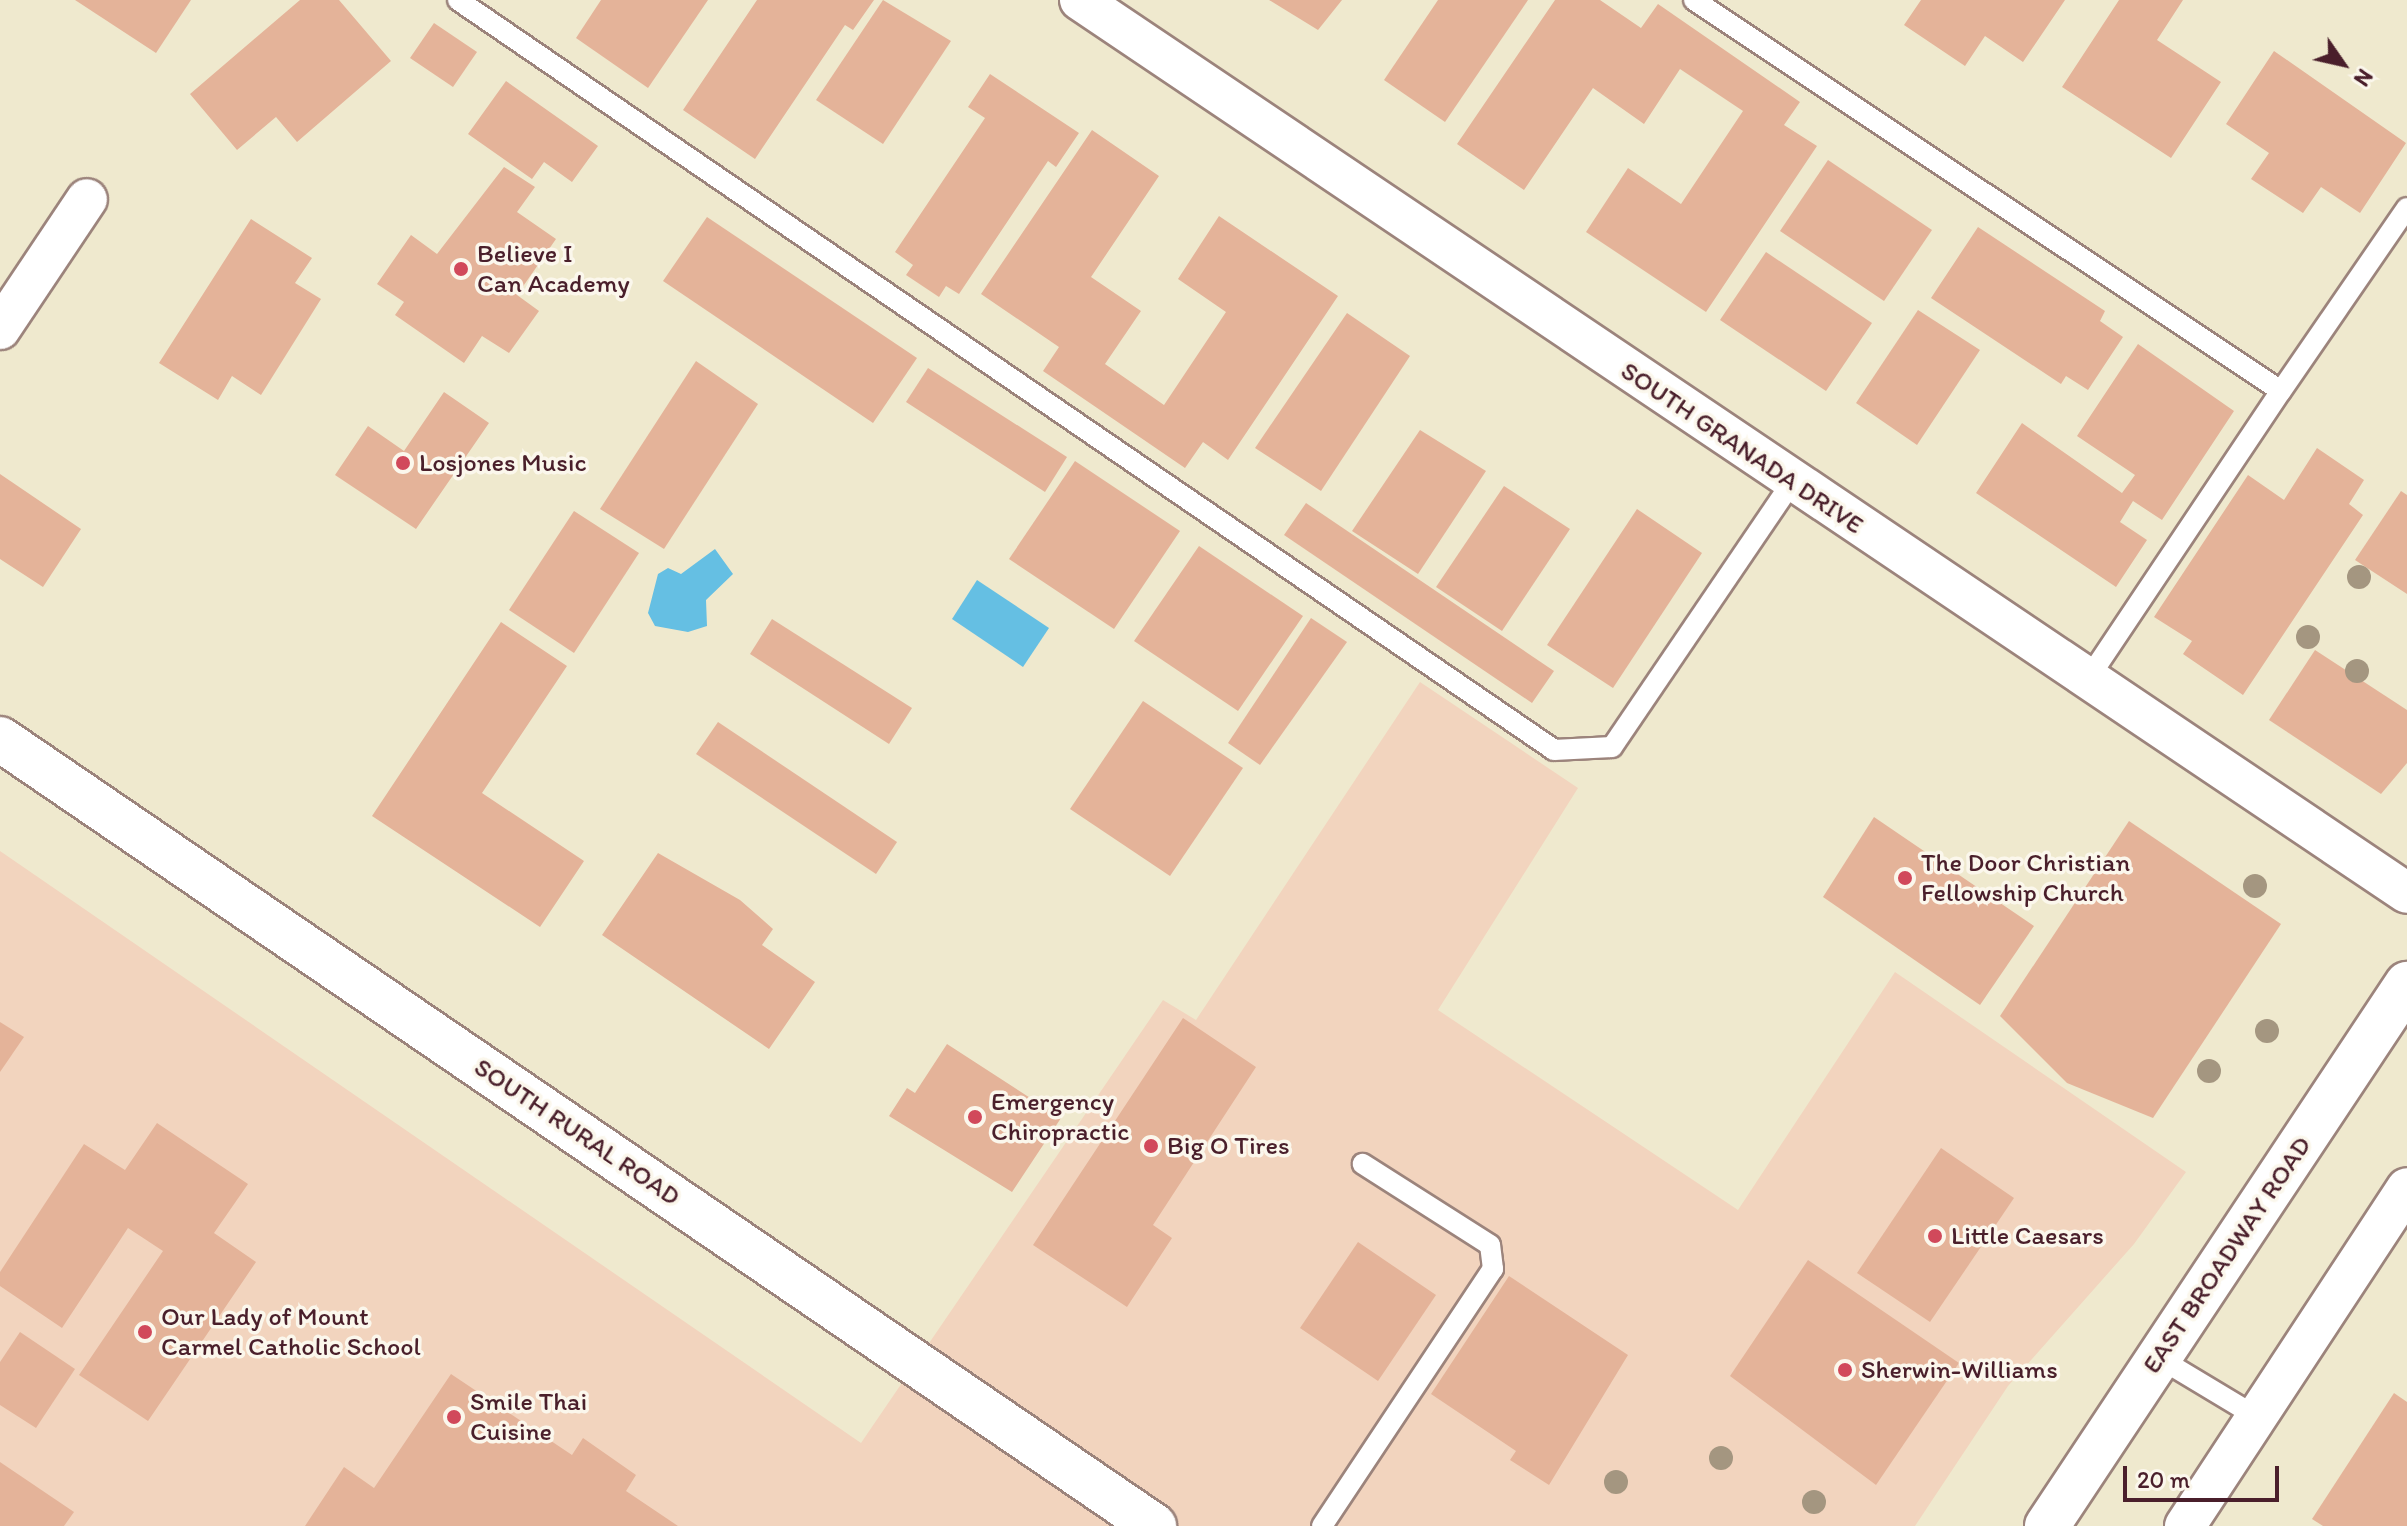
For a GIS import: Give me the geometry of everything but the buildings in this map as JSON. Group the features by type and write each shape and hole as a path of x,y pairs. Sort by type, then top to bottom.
{"main road":[{"name":"SOUTH RURAL ROAD","path":"0,739 1154,1526"},
{"name":"EAST BROADWAY ROAD","path":"2047,1526 2407,984"}],"street":[{"name":"SOUTH GRANADA DRIVE","path":"1080,0 2086,682 2407,893"},
{"path":"0,329 87,199"},
{"path":"2185,1526 2407,1188"}],"lane":[{"path":"458,0 1554,750 1612,747 1792,482"},
{"path":"1694,0 2281,391"},
{"path":"2086,682 2407,208"},
{"path":"1322,1526 1493,1269 1490,1245 1363,1164"},
{"path":"2159,1358 2257,1417"}],"shaded area":[{"path":"1420,682 1578,788 1438,1010 1738,1210 1895,972 2186,1172 2134,1244 2008,1386 1915,1526 0,1526 0,851 861,1443 1163,1000 1196,1020"}],"water":[{"path":"715,549 733,574 706,600 707,626 688,632 655,626 648,613 658,574 668,568 681,574"},
{"path":"977,580 1049,628 1023,667 952,619"}],"place":[{"name":"Believe I Can Academy","path":"461,269"},
{"name":"Losjones Music","path":"403,463"},
{"name":"The Door Christian Fellowship Church","path":"1905,878"},
{"name":"Emergency Chiropractic","path":"975,1117"},
{"name":"Big O Tires","path":"1151,1146"},
{"name":"Little Caesars","path":"1935,1236"},
{"name":"Our Lady of Mount Carmel Catholic School","path":"145,1332"},
{"name":"Sherwin-Williams","path":"1845,1370"},
{"name":"Smile Thai Cuisine","path":"454,1417"}]}
